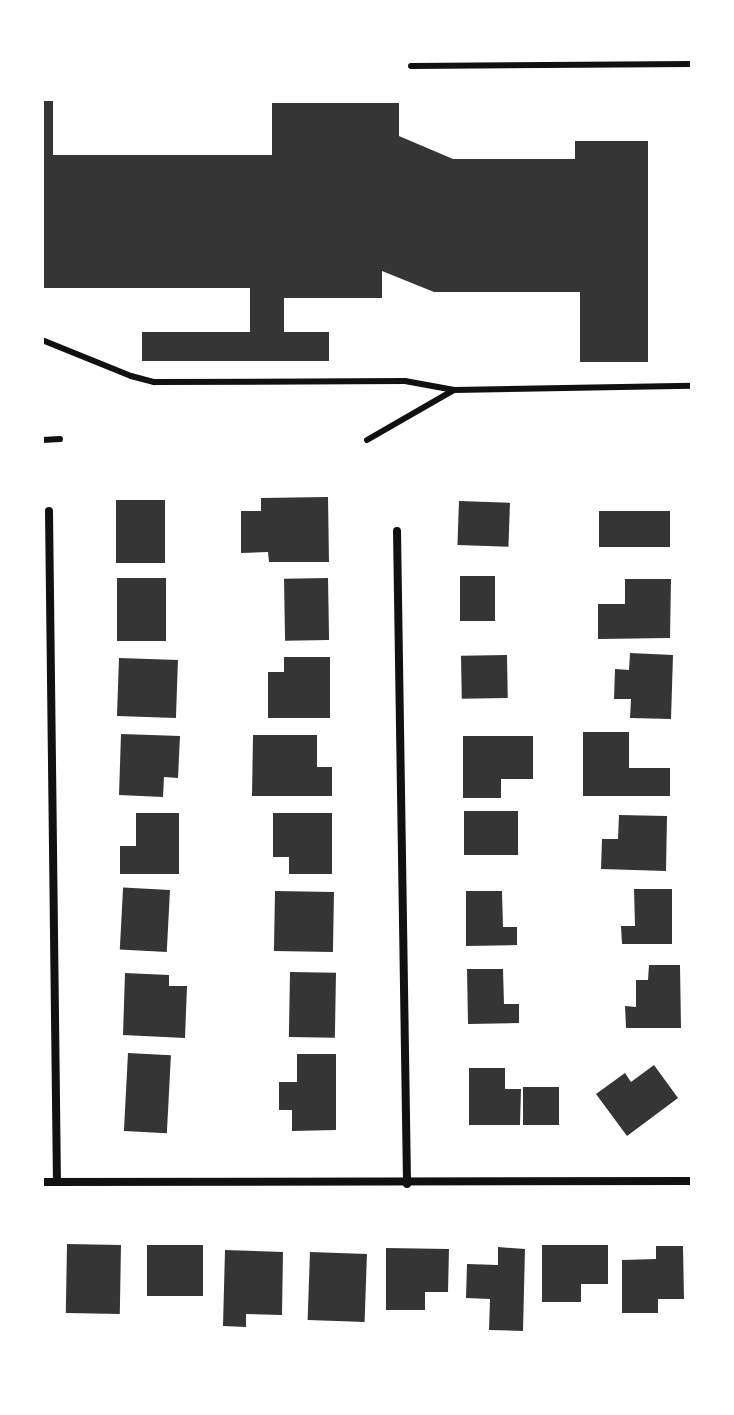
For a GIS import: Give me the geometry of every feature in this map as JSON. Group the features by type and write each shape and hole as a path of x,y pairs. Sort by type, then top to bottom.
{"street":[{"path":"49,511 57,1182"},
{"path":"397,531 407,1184"},
{"path":"42,1182 407,1184 692,1181"}],"lane":[{"path":"411,66 692,64"},
{"path":"42,340 131,376 154,382 405,381 454,390 692,386"},
{"path":"367,440 454,390"},
{"path":"42,440 60,439"}],"building":[{"path":"42,101 53,101 53,155 272,155 272,103 399,103 399,136 453,159 575,159 575,141 648,141 648,362 580,362 580,292 434,292 382,271 382,298 284,298 284,332 329,332 329,361 142,361 142,332 250,332 250,288 42,288"},
{"path":"328,497 329,562 269,562 268,552 241,553 241,511 261,511 261,498"},
{"path":"116,500 165,500 165,563 116,563"},
{"path":"459,501 510,503 508,547 457,545"},
{"path":"599,511 670,511 670,547 599,547"},
{"path":"460,576 495,576 495,621 460,621"},
{"path":"117,578 166,578 166,641 117,641"},
{"path":"328,578 329,640 285,641 284,579"},
{"path":"625,579 671,579 670,638 598,639 598,604 625,604"},
{"path":"630,653 673,655 671,719 630,718 631,699 614,699 615,669 629,670"},
{"path":"507,655 508,698 462,699 461,656"},
{"path":"284,657 330,657 330,718 268,718 268,672 284,672"},
{"path":"119,658 178,660 176,718 117,716"},
{"path":"583,732 629,732 629,768 670,768 670,796 583,796"},
{"path":"121,734 180,736 178,778 164,777 163,797 119,795"},
{"path":"253,735 317,735 317,767 332,767 332,796 252,796"},
{"path":"463,736 533,736 533,779 501,779 501,798 463,798"},
{"path":"464,811 518,811 518,855 464,855"},
{"path":"136,813 179,813 179,874 120,874 120,846 136,846"},
{"path":"273,813 332,813 332,874 289,874 289,857 273,857"},
{"path":"619,815 667,816 666,871 601,869 602,839 618,839"},
{"path":"123,888 170,890 167,952 120,949"},
{"path":"634,889 672,889 672,944 622,944 621,926 635,926"},
{"path":"275,891 334,892 333,952 274,951"},
{"path":"466,891 502,891 503,927 517,927 517,945 466,946"},
{"path":"649,965 680,965 681,1028 626,1028 625,1006 636,1007 636,980 648,980"},
{"path":"467,969 503,969 504,1004 519,1004 519,1023 468,1024"},
{"path":"290,972 336,973 335,1038 289,1037"},
{"path":"125,973 169,975 169,986 187,986 185,1038 123,1035"},
{"path":"128,1053 171,1055 167,1133 124,1131"},
{"path":"297,1054 336,1054 336,1130 292,1131 292,1110 279,1110 279,1082 297,1082"},
{"path":"654,1065 678,1098 627,1136 596,1094 625,1073 631,1082"},
{"path":"469,1068 505,1068 505,1089 521,1089 520,1125 469,1125"},
{"path":"523,1087 559,1087 559,1125 523,1125"},
{"path":"67,1244 121,1245 120,1314 66,1313"},
{"path":"147,1245 203,1245 203,1296 147,1296"},
{"path":"542,1245 608,1245 608,1284 581,1284 581,1302 542,1302"},
{"path":"656,1246 683,1246 684,1299 658,1299 658,1313 622,1313 622,1260 656,1259"},
{"path":"498,1247 525,1249 523,1331 489,1330 490,1299 466,1298 467,1264 498,1265"},
{"path":"386,1248 449,1249 448,1292 425,1292 425,1310 386,1310"},
{"path":"225,1250 283,1252 282,1315 246,1314 246,1327 223,1326"},
{"path":"310,1252 367,1254 365,1322 308,1320"}]}
